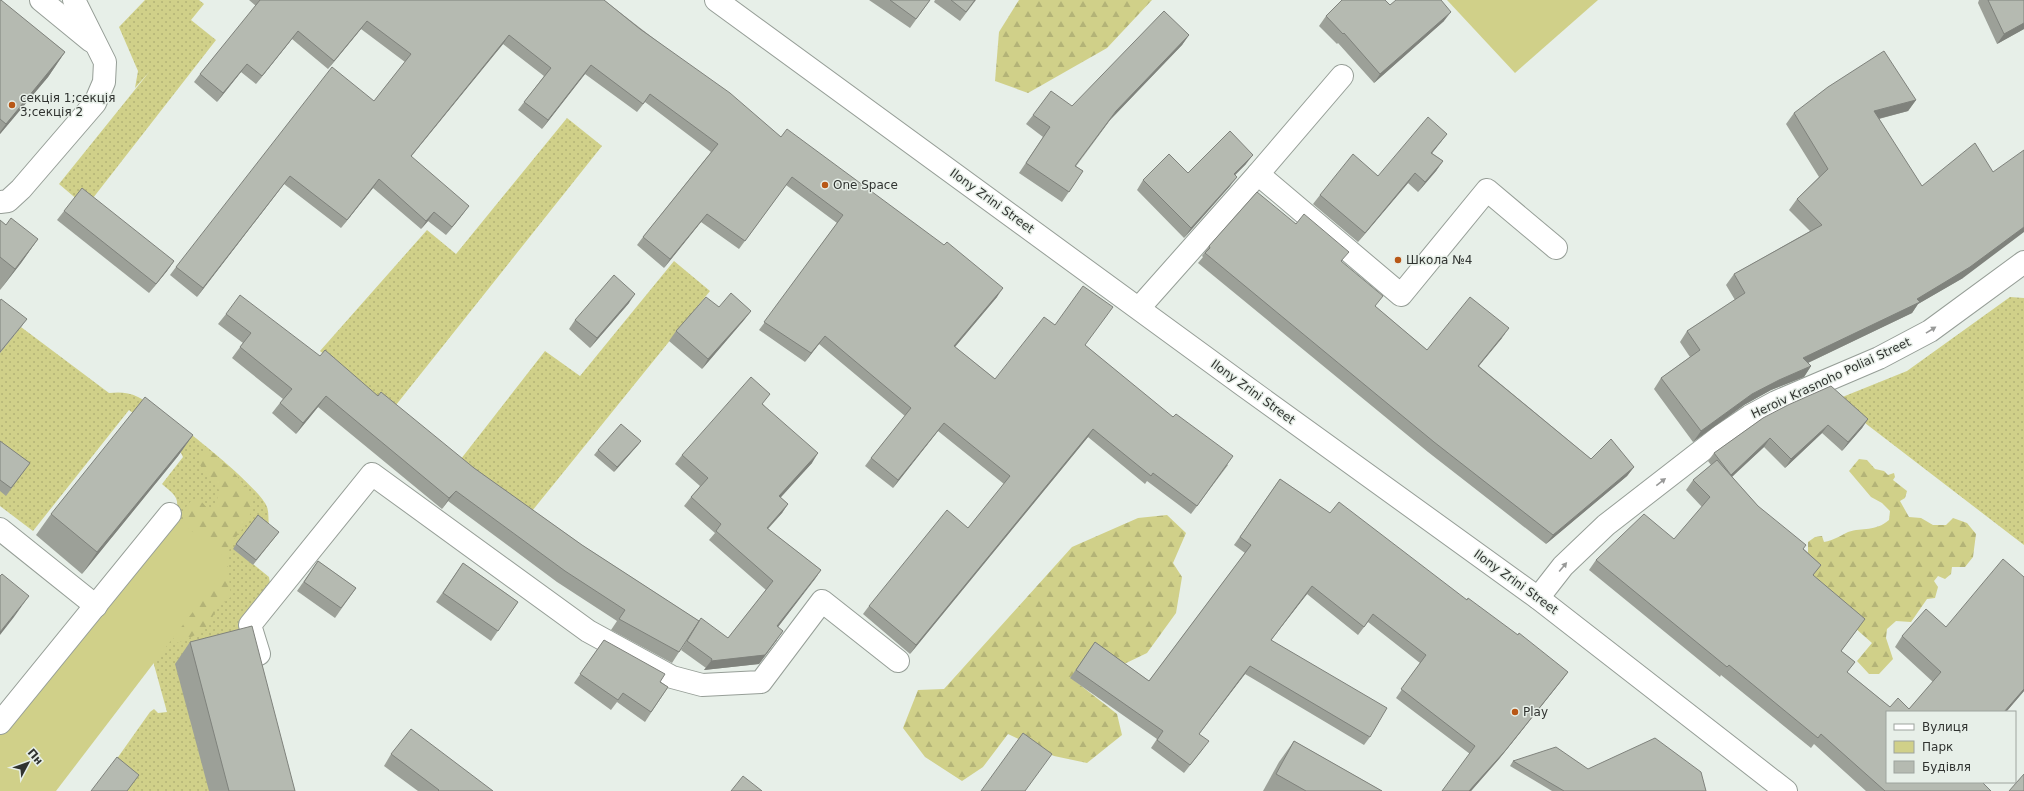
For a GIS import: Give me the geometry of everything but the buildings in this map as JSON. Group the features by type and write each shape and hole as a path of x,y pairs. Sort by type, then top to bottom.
{"main road":[{"path":"41,0 98,46"},
{"path":"2,205 95,103 104,82 105,62 74,0"},
{"name":"Ilony Zrini Street","path":"716,0 1538,598 1786,791"},
{"path":"1139,308 1258,174 1342,76"},
{"path":"1258,174 1401,295 1487,190 1556,248"},
{"name":"Heroiv Krasnoho Poliai Street","path":"1538,598 1563,566 1606,525 1727,431 1776,402 1879,358 1930,331 2024,262"},
{"path":"264,673 250,625 372,474 588,631 672,677 702,685 761,682 822,601 898,661"},
{"path":"0,723 170,514"},
{"path":"0,529 96,606"}],"green space":[{"path":"145,0 199,0 204,4 191,20 216,40 86,207 59,184 150,71 135,88 138,71 119,27"},
{"path":"1019,0 1152,0 1107,48 1028,93 995,81 999,32"},
{"path":"1447,0 1598,0 1515,73"},
{"path":"567,118 602,146 392,410 320,351 427,230 456,254"},
{"path":"674,261 710,291 528,516 457,464 545,351 580,376"},
{"path":"2010,297 2024,298 2024,545 1835,400 1907,371"},
{"path":"21,327 109,393 116,392 134,395 167,416 208,448 247,482 267,507 269,525 265,529 275,537 253,564 269,577 270,584 245,618 286,791 127,791 111,767 150,712 154,709 158,713 167,712 131,581 176,513 177,503 175,496 162,484 183,457 180,451 129,410 33,531 0,506 0,353"},
{"path":"211,451 233,471 252,496 252,511 241,531 231,543 227,559 231,597 219,606 204,631 178,643 161,626 185,525 183,515 185,509 191,501 200,500 209,510 216,506 219,490 199,464 202,453"},
{"path":"1859,459 1867,460 1875,469 1884,471 1888,475 1894,473 1895,477 1893,480 1907,491 1905,498 1900,501 1909,517 1921,518 1933,525 1946,525 1953,518 1967,523 1976,534 1973,557 1965,567 1952,567 1951,574 1945,579 1938,576 1934,581 1938,587 1935,598 1927,599 1911,622 1896,621 1887,629 1886,638 1893,659 1879,674 1869,674 1857,661 1872,643 1837,612 1813,576 1805,558 1808,552 1808,542 1815,537 1822,536 1824,542 1848,532 1874,528 1889,520 1890,511 1882,503 1871,497 1849,471"},
{"path":"170,514 231,562 56,791 0,791 0,723"},
{"path":"1167,515 1186,533 1173,563 1182,577 1176,613 1147,653 1122,665 1070,677 1117,714 1122,735 1087,763 1054,756 1008,734 983,767 962,781 925,757 903,728 918,690 944,689 1072,547 1138,518"}],"place":[{"name":"секція 1;секція 3;секція 2","path":"12,105"},
{"name":"One Space","path":"825,185"},
{"name":"Школа №4","path":"1398,260"},
{"name":"Play","path":"1515,712"}]}
